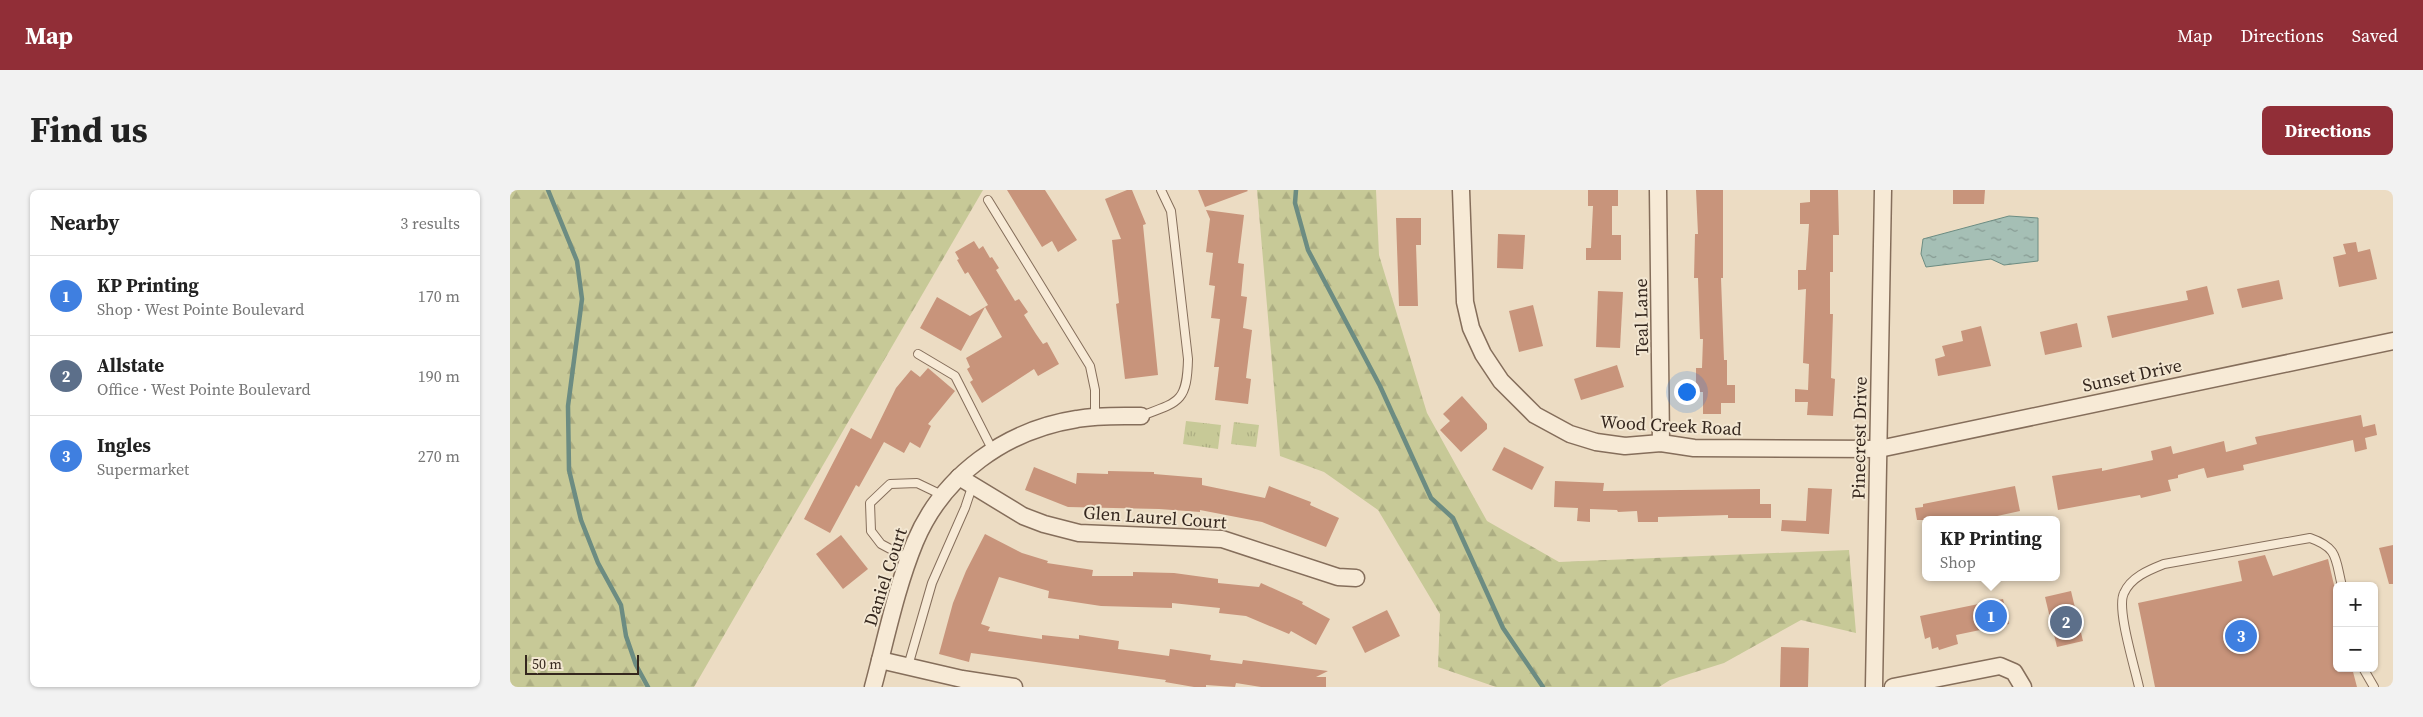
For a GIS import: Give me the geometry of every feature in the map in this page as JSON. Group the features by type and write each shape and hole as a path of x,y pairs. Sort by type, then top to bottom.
{"street":[{"name":"Wood Creek Road","path":"1461,190 1462,278 1471,328 1483,354 1501,381 1535,414 1570,434 1596,442 1625,446 1661,443 1704,448 1879,449"},
{"name":"Teal Lane","path":"1658,190 1661,443"},
{"name":"Pinecrest Drive","path":"1874,687 1883,190"},
{"name":"Sunset Drive","path":"1879,449 2393,341"},
{"name":"Daniel Court","path":"873,687 909,559 928,517 942,495 966,480 993,451 1042,428 1095,416 1141,416"},
{"name":"Glen Laurel Court","path":"966,480 1023,516 1044,524 1079,533 1222,539 1338,577 1356,578"},
{"path":"880,660 962,679 1014,687"},
{"path":"1893,687 2000,666 2014,672 2023,687"}],"lane":[{"path":"1141,416 1167,406 1180,396 1187,383 1188,359 1171,211 1161,190"},
{"path":"988,200 1090,366 1095,390 1095,416"},
{"path":"918,354 955,376 993,451"},
{"path":"908,666 932,583 965,508 966,480"},
{"path":"909,559 881,544 871,530 870,503 890,484 917,483 942,495"},
{"path":"2139,687 2121,607 2124,592 2142,573 2164,564 2310,538 2326,544 2335,555 2341,582"},
{"path":"2365,672 2374,687"}],"green space":[{"path":"510,190 983,190 694,687 510,687"},
{"path":"1257,190 1376,190 1379,255 1427,413 1487,521 1559,562 1849,550 1856,633 1801,620 1724,663 1670,680 1659,687 1496,687 1438,667 1440,614 1378,510 1324,472 1280,456"},
{"path":"1186,421 1221,425 1218,449 1183,444"},
{"path":"1234,422 1259,425 1256,447 1231,444"}],"water":[{"path":"2009,216 2038,218 2038,261 2004,265 1991,259 1926,267 1921,254 1923,239"}],"building":[{"path":"1007,190 1045,190 1077,240 1058,252 1052,241 1042,247"},
{"path":"1127,190 1132,190 1146,224 1143,225 1158,375 1125,379 1116,304 1119,303 1112,240 1121,239 1105,199"},
{"path":"1198,190 1247,190 1248,191 1205,207"},
{"path":"1588,190 1618,190 1618,206 1612,206 1612,235 1621,235 1621,260 1586,260 1586,248 1591,248 1593,206 1588,206"},
{"path":"1696,190 1723,190 1723,278 1721,278 1724,360 1727,360 1727,385 1735,385 1735,403 1721,403 1721,414 1703,414 1703,392 1696,392 1696,368 1702,368 1703,339 1700,339 1698,278 1694,278 1695,234 1698,234"},
{"path":"1810,190 1838,190 1839,235 1833,235 1833,272 1830,272 1830,314 1833,314 1831,378 1835,379 1833,416 1807,415 1808,402 1795,402 1795,389 1808,390 1809,364 1803,363 1806,289 1798,290 1798,270 1806,270 1809,224 1800,224 1800,203 1810,202"},
{"path":"1953,190 1985,190 1984,204 1953,204"},
{"path":"1206,210 1244,215 1238,263 1244,264 1241,296 1247,297 1243,328 1252,330 1246,378 1251,379 1248,404 1215,400 1219,367 1214,367 1220,319 1211,318 1215,286 1209,285 1213,253 1206,252 1210,219"},
{"path":"1396,218 1421,218 1421,245 1416,245 1418,306 1399,306"},
{"path":"1498,234 1525,235 1523,269 1497,268"},
{"path":"974,241 979,249 983,246 990,258 992,257 999,268 996,270 1015,301 1019,299 1028,312 1024,315 1043,344 1047,342 1059,364 1038,376 1034,369 982,403 970,382 973,380 967,369 970,367 966,358 1002,337 985,307 961,351 920,328 937,297 970,316 988,305 968,272 965,274 955,252"},
{"path":"2356,242 2358,252 2370,249 2377,279 2339,287 2333,257 2346,254 2343,244"},
{"path":"2279,280 2283,299 2242,308 2237,289"},
{"path":"2207,286 2214,314 2112,338 2107,316 2188,300 2186,291"},
{"path":"1598,291 1623,292 1620,348 1596,347"},
{"path":"1533,305 1543,346 1519,352 1509,311"},
{"path":"2077,323 2082,347 2045,355 2040,332"},
{"path":"1981,326 1991,366 1938,376 1935,359 1945,356 1942,346 1963,341 1961,331"},
{"path":"1617,365 1624,387 1581,400 1574,379"},
{"path":"928,368 955,391 928,424 931,426 920,448 910,442 904,453 884,442 859,487 856,485 830,533 804,519 851,428 871,439 896,388 911,370 920,377"},
{"path":"1462,396 1487,424 1487,429 1461,452 1440,430 1450,421 1443,414"},
{"path":"2361,415 2363,427 2375,424 2377,435 2365,438 2367,449 2355,452 2353,440 2243,465 2244,470 2207,478 2204,468 2178,475 2178,478 2168,480 2171,491 2141,498 2140,495 2058,510 2052,476 2102,468 2102,471 2153,460 2151,451 2171,446 2173,454 2224,441 2226,452 2257,444 2255,437"},
{"path":"1504,447 1544,467 1532,490 1492,470"},
{"path":"1034,467 1076,484 1077,473 1108,474 1108,471 1154,472 1154,474 1202,478 1202,485 1265,498 1269,486 1311,502 1310,505 1339,518 1326,547 1262,522 1200,510 1200,512 1068,507 1025,490"},
{"path":"1555,481 1604,483 1603,491 1760,489 1760,504 1771,504 1771,518 1728,518 1728,515 1658,517 1658,522 1638,522 1637,511 1618,512 1617,510 1590,509 1590,522 1577,521 1578,508 1554,507"},
{"path":"2015,486 2020,511 1997,516 1922,516 1922,520 1917,520 1915,508 1923,507 1923,504"},
{"path":"1808,488 1832,489 1829,534 1781,531 1782,520 1806,521"},
{"path":"985,534 1022,553 1048,561 1047,563 1093,570 1092,576 1133,576 1133,572 1174,573 1218,579 1218,583 1259,587 1261,583 1303,602 1302,604 1330,619 1316,645 1291,631 1289,634 1246,616 1219,613 1220,608 1172,603 1172,608 1101,606 1048,598 1049,591 999,577 981,624 990,627 988,631 1042,639 1042,635 1079,639 1079,635 1119,641 1118,649 1169,656 1170,649 1211,655 1210,660 1242,664 1243,660 1328,671 1316,677 1326,677 1326,687 1261,687 1236,683 1235,687 1206,685 1206,687 1194,687 1165,682 1166,680 971,653 969,662 939,654 953,603 966,571"},
{"path":"841,535 868,569 843,589 816,554"},
{"path":"2393,545 2393,584 2389,584 2379,548"},
{"path":"2265,555 2273,576 2328,559 2333,582 2333,672 2353,672 2357,687 2155,687 2138,603 2242,581 2238,561"},
{"path":"2071,591 2083,641 2057,647 2045,597"},
{"path":"2003,599 2009,624 1956,635 1958,644 1939,650 1938,647 1932,649 1930,637 1925,639 1920,616"},
{"path":"1387,610 1400,636 1365,653 1352,627"},
{"path":"1781,647 1809,648 1808,687 1780,687"}],"waterway":[{"path":"548,190 577,261 582,299 568,406 569,470 581,520 598,563 621,605 626,636 636,665 648,687"},
{"path":"1296,190 1295,203 1308,250 1380,386 1431,498 1453,518 1503,628 1543,687"}],"place":[{"name":"KP Printing","path":"1991,616"},
{"name":"Allstate","path":"2066,622"},
{"name":"Ingles","path":"2241,636"}]}
